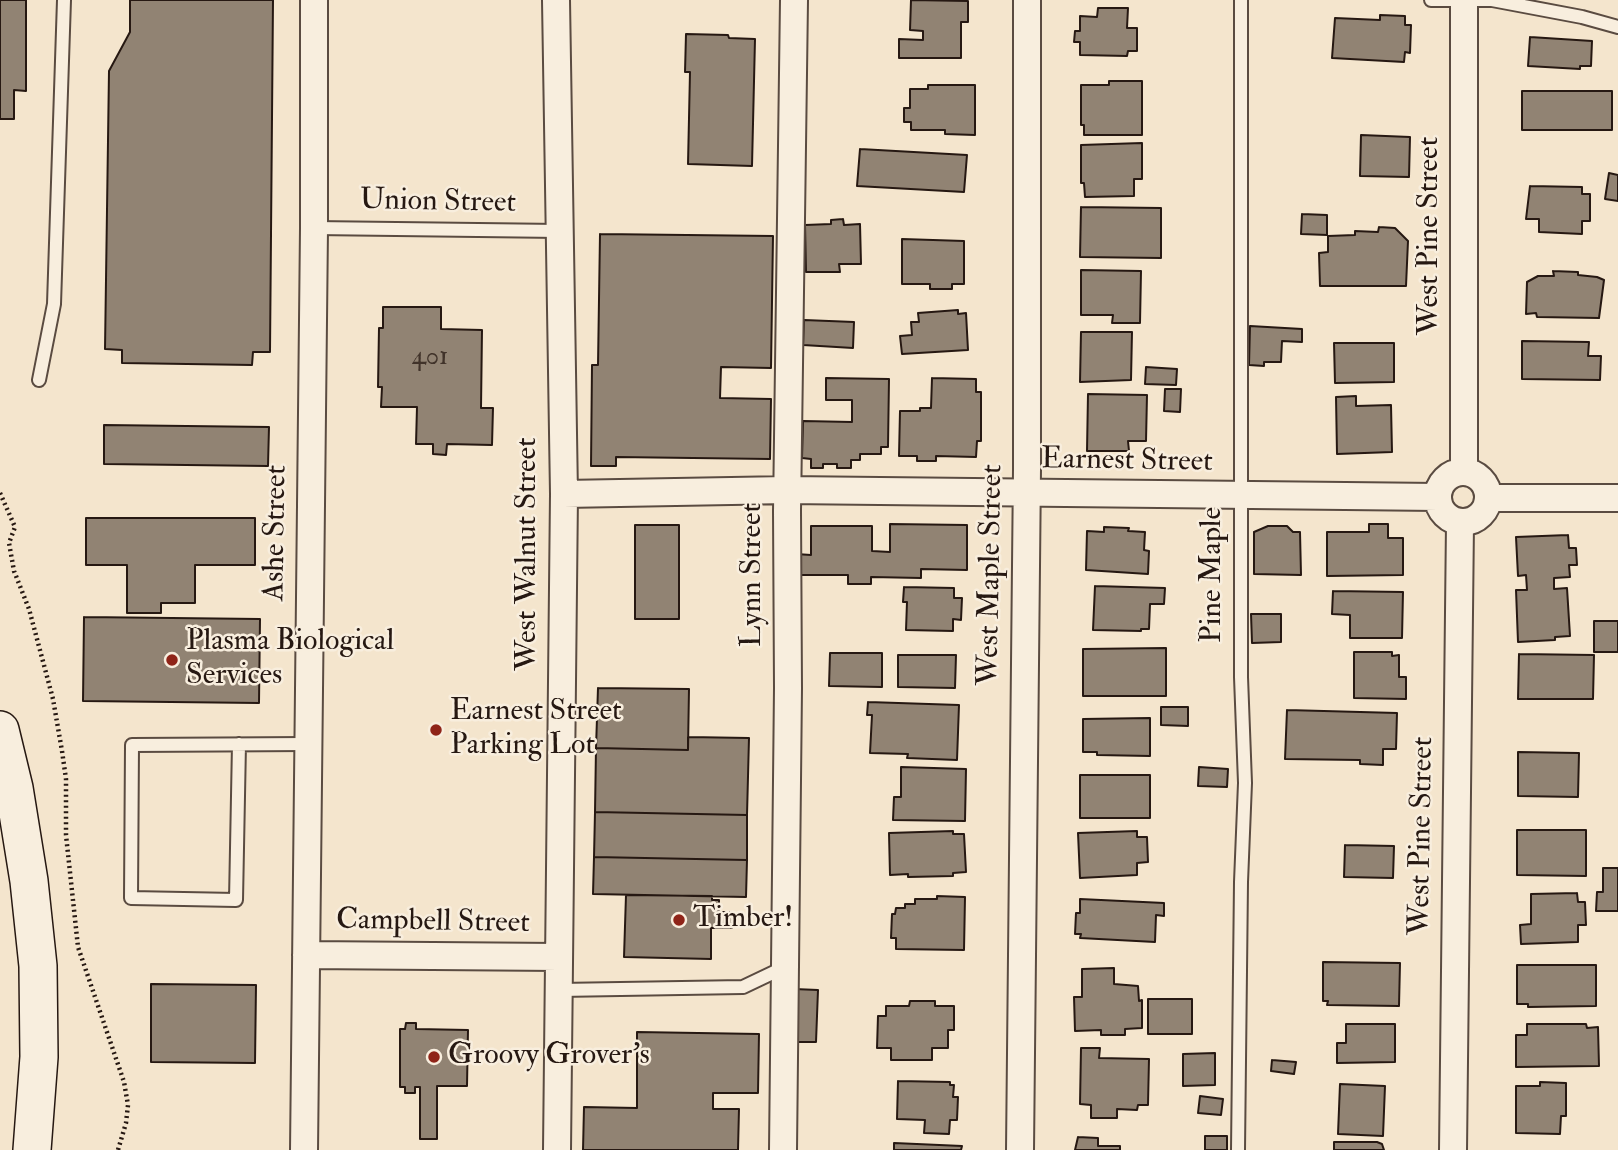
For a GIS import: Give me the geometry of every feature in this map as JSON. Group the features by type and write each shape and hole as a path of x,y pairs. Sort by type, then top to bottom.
{"main road":[{"path":"0,730 14,788 29,881 38,965 39,1057 32,1150"}],"street":[{"name":"Ashe Street","path":"304,1150 314,0"},
{"name":"West Walnut Street","path":"556,0 564,494 557,1150"},
{"name":"Lynn Street","path":"783,1150 787,490 794,0"},
{"name":"West Maple Street","path":"1020,1150 1027,0"},
{"name":"West Pine Street","path":"1464,1 1464,472"},
{"path":"1464,472 1477,475 1483,481 1488,498 1482,514 1476,519 1460,523 1446,516 1437,497 1444,480 1451,474 1464,472"},
{"name":"Earnest Street","path":"564,494 787,490 1437,497"},
{"path":"1488,498 1618,498"},
{"name":"West Pine Street","path":"1453,1150 1460,523"},
{"name":"Campbell Street","path":"306,955 559,957"}],"lane":[{"path":"39,380 54,304 64,0"},
{"name":"Pine Maple","path":"1238,1150 1241,882 1245,783 1241,677 1240,496 1241,0"},
{"path":"1431,0 1492,0 1582,17 1618,27"},
{"name":"Union Street","path":"314,228 561,231"},
{"path":"239,744 236,900 131,898 132,745 239,744 308,744"},
{"path":"559,990 743,987 785,967"}],"path":[{"path":"0,493 15,527 9,543 14,571 29,609 53,699 62,751 66,779 66,835 78,947 124,1082 128,1105 118,1150"}],"building":[{"path":"0,0 26,0 26,91 14,90 14,119 0,119"},
{"path":"130,0 273,0 270,352 253,352 252,365 122,363 122,350 105,349 109,71 130,32"},
{"path":"911,0 968,1 968,22 961,22 961,58 899,58 899,39 923,40 923,31 910,30"},
{"path":"1098,8 1128,8 1127,28 1137,28 1137,51 1128,51 1127,56 1080,55 1080,42 1074,42 1075,31 1080,31 1080,16 1097,17"},
{"path":"1380,15 1405,16 1405,25 1411,25 1410,53 1405,52 1404,62 1332,58 1335,18 1380,20"},
{"path":"686,34 755,39 752,166 688,164 690,72 685,72"},
{"path":"1530,37 1592,41 1591,66 1580,66 1580,69 1528,66"},
{"path":"1109,81 1142,81 1142,135 1084,135 1084,125 1081,125 1081,85 1109,85"},
{"path":"928,85 975,85 975,135 945,134 945,130 911,130 911,122 904,122 904,108 910,108 910,89 928,89"},
{"path":"1522,91 1612,91 1612,130 1522,130"},
{"path":"1361,135 1410,137 1409,177 1360,176"},
{"path":"1142,143 1142,179 1134,179 1134,196 1085,197 1084,183 1081,183 1081,145"},
{"path":"860,149 967,155 964,192 857,186"},
{"path":"1609,173 1618,175 1618,201 1605,199"},
{"path":"1530,186 1582,187 1582,194 1590,194 1590,221 1582,221 1582,234 1539,232 1539,219 1526,219"},
{"path":"1081,207 1161,208 1161,258 1080,257"},
{"path":"1302,214 1327,215 1327,235 1301,234"},
{"path":"843,219 844,225 860,224 861,264 839,264 840,272 806,272 805,225 831,224 831,220"},
{"path":"1379,227 1395,228 1408,241 1406,286 1320,286 1319,253 1328,252 1328,236 1355,235 1355,231 1378,232"},
{"path":"600,234 773,236 771,368 721,367 720,398 771,399 770,459 616,457 616,466 591,466 592,365 598,365"},
{"path":"902,239 964,241 964,284 952,284 952,289 930,289 930,284 902,284"},
{"path":"1081,270 1141,271 1140,323 1112,323 1113,315 1081,315"},
{"path":"1553,271 1578,272 1578,275 1604,280 1599,318 1537,317 1536,313 1526,314 1527,282 1538,276 1554,276"},
{"path":"383,307 441,307 441,329 482,330 481,408 493,408 492,445 447,444 446,455 433,454 433,444 416,444 417,407 381,407 382,387 378,387 379,328 383,328"},
{"path":"958,310 958,314 966,313 968,350 902,354 900,336 912,335 911,322 919,322 918,313"},
{"path":"804,320 854,322 853,348 803,345"},
{"path":"1250,326 1302,329 1302,342 1282,341 1281,362 1264,362 1264,366 1249,365"},
{"path":"1081,332 1132,332 1131,380 1080,382"},
{"path":"1522,341 1589,342 1588,356 1601,356 1600,380 1522,379"},
{"path":"1334,343 1394,343 1394,382 1335,383"},
{"path":"1146,367 1177,369 1176,385 1145,384"},
{"path":"826,378 889,379 888,447 881,447 881,454 860,454 860,460 851,460 851,468 823,464 823,468 811,468 811,459 802,458 803,421 852,422 852,400 826,400"},
{"path":"932,378 976,379 976,392 981,392 981,441 977,441 976,457 936,456 936,461 917,461 917,456 899,456 900,411 931,408"},
{"path":"1165,389 1181,389 1180,412 1164,411"},
{"path":"1088,394 1147,395 1146,441 1128,441 1129,451 1087,451"},
{"path":"1356,396 1356,406 1391,405 1392,452 1337,454 1336,397"},
{"path":"104,425 269,427 268,466 104,464"},
{"path":"86,518 255,518 255,565 195,565 195,603 161,603 161,613 127,613 127,565 86,565"},
{"path":"890,524 967,525 967,570 921,569 921,578 871,577 871,584 848,584 848,575 796,575 796,554 811,555 811,526 872,526 872,551 890,552"},
{"path":"1369,524 1388,524 1388,538 1403,538 1403,575 1327,576 1327,532 1369,532"},
{"path":"635,525 679,525 679,619 635,619"},
{"path":"1268,526 1287,526 1293,532 1300,532 1301,575 1254,574 1254,532"},
{"path":"1104,527 1145,532 1144,550 1149,551 1148,574 1086,570 1087,531 1104,532"},
{"path":"1568,535 1569,548 1576,548 1577,565 1569,565 1570,577 1554,578 1554,589 1567,588 1570,636 1555,637 1555,640 1518,642 1516,590 1527,590 1526,575 1518,576 1516,537"},
{"path":"1095,586 1165,588 1164,604 1150,604 1149,629 1093,630"},
{"path":"904,587 954,588 954,598 962,598 961,620 953,619 953,631 906,630 907,602 903,602"},
{"path":"1333,591 1403,592 1402,638 1350,638 1350,615 1332,614"},
{"path":"1251,614 1281,614 1281,642 1252,643"},
{"name":"Plasma Biological Services","path":"84,617 260,619 259,703 83,701"},
{"path":"1594,621 1618,621 1618,652 1594,652"},
{"path":"1166,648 1166,696 1083,696 1083,649"},
{"path":"1354,652 1392,652 1392,656 1399,655 1399,677 1406,677 1406,699 1354,698"},
{"path":"830,653 882,653 882,687 829,686"},
{"path":"1519,654 1594,655 1593,699 1518,699"},
{"path":"898,655 956,655 955,688 898,687"},
{"path":"598,688 689,689 688,750 596,748"},
{"path":"868,702 959,705 957,760 870,753 872,715 867,715"},
{"path":"1161,707 1188,707 1188,726 1161,725"},
{"path":"1287,710 1397,713 1396,749 1383,749 1383,765 1360,764 1360,760 1285,759"},
{"path":"1150,718 1150,756 1097,755 1097,752 1083,752 1083,719"},
{"path":"688,737 749,738 747,815 595,812 596,748 688,750"},
{"path":"1518,752 1579,753 1578,797 1518,796"},
{"path":"901,767 966,769 965,821 893,820 894,797 901,797"},
{"path":"1199,767 1228,769 1227,787 1198,786"},
{"path":"1080,775 1150,775 1150,818 1080,818"},
{"path":"595,812 747,815 747,860 594,857"},
{"path":"1517,830 1586,830 1586,876 1517,875"},
{"path":"953,831 953,834 964,834 966,872 953,873 953,876 890,875 889,833"},
{"path":"1137,831 1137,837 1147,837 1148,862 1137,863 1137,875 1080,878 1078,833"},
{"path":"1345,845 1394,846 1393,878 1344,877"},
{"path":"594,857 747,860 746,897 593,894"},
{"path":"1603,868 1618,868 1618,911 1596,911 1597,892 1603,892"},
{"path":"1577,893 1578,902 1585,902 1586,925 1578,925 1578,942 1521,944 1520,925 1531,924 1531,894"},
{"name":"Timber!","path":"626,895 712,896 712,900 719,900 719,912 732,912 732,928 711,928 711,959 624,957"},
{"path":"937,896 965,897 964,950 896,949 896,938 891,938 892,914 895,914 896,908 915,904 915,899 937,899"},
{"path":"1080,899 1164,903 1164,916 1156,915 1155,942 1080,938 1081,934 1075,934"},
{"path":"1323,962 1400,963 1399,1006 1327,1005 1328,1001 1323,1001"},
{"path":"1517,965 1596,965 1596,1006 1528,1007 1528,1004 1517,1004"},
{"path":"1114,968 1114,984 1138,986 1139,1001 1142,1000 1142,1028 1125,1029 1125,1035 1101,1035 1101,1030 1075,1031 1074,997 1082,997 1082,969"},
{"path":"151,984 256,985 255,1063 151,1062"},
{"path":"794,989 818,990 816,1042 792,1042"},
{"path":"1148,999 1192,999 1192,1034 1148,1034"},
{"path":"910,1001 935,1001 935,1006 954,1006 954,1030 948,1030 948,1048 932,1048 932,1060 891,1060 891,1048 877,1048 878,1016 886,1016 886,1006 909,1006"},
{"name":"Groovy Grover's","path":"406,1023 416,1023 416,1029 468,1030 467,1086 437,1086 437,1139 420,1139 420,1087 415,1087 415,1093 405,1093 405,1087 400,1087 400,1029 405,1029"},
{"path":"1346,1024 1395,1024 1395,1062 1337,1063 1337,1043 1346,1043"},
{"path":"1527,1024 1586,1024 1587,1028 1598,1027 1599,1066 1516,1067 1516,1035 1527,1035"},
{"path":"637,1032 759,1034 758,1093 713,1093 713,1109 739,1109 738,1150 583,1150 584,1107 637,1108"},
{"path":"1081,1048 1100,1048 1099,1058 1149,1059 1148,1105 1138,1105 1137,1110 1117,1109 1117,1118 1091,1118 1091,1105 1080,1104"},
{"path":"1215,1053 1215,1085 1183,1086 1183,1054"},
{"path":"1272,1060 1296,1062 1294,1074 1271,1071"},
{"path":"898,1081 950,1082 950,1085 954,1085 953,1097 958,1097 957,1120 950,1120 949,1134 924,1133 925,1120 897,1119"},
{"path":"1540,1082 1566,1083 1566,1116 1561,1116 1560,1134 1516,1133 1516,1086 1540,1086"},
{"path":"1340,1084 1385,1086 1383,1136 1338,1134"},
{"path":"1200,1096 1223,1099 1221,1115 1198,1113"},
{"path":"1205,1136 1227,1136 1227,1150 1205,1150"},
{"path":"1078,1137 1098,1138 1098,1146 1120,1146 1120,1150 1075,1150"},
{"path":"1334,1142 1377,1142 1382,1144 1384,1150 1334,1150"},
{"path":"894,1143 962,1146 961,1150 894,1150"}],"place":[{"name":"Plasma Biological Services","path":"172,660"},
{"name":"Earnest Street Parking Lot","path":"436,730"},
{"name":"Timber!","path":"679,920"},
{"name":"Groovy Grover's","path":"434,1057"}]}
